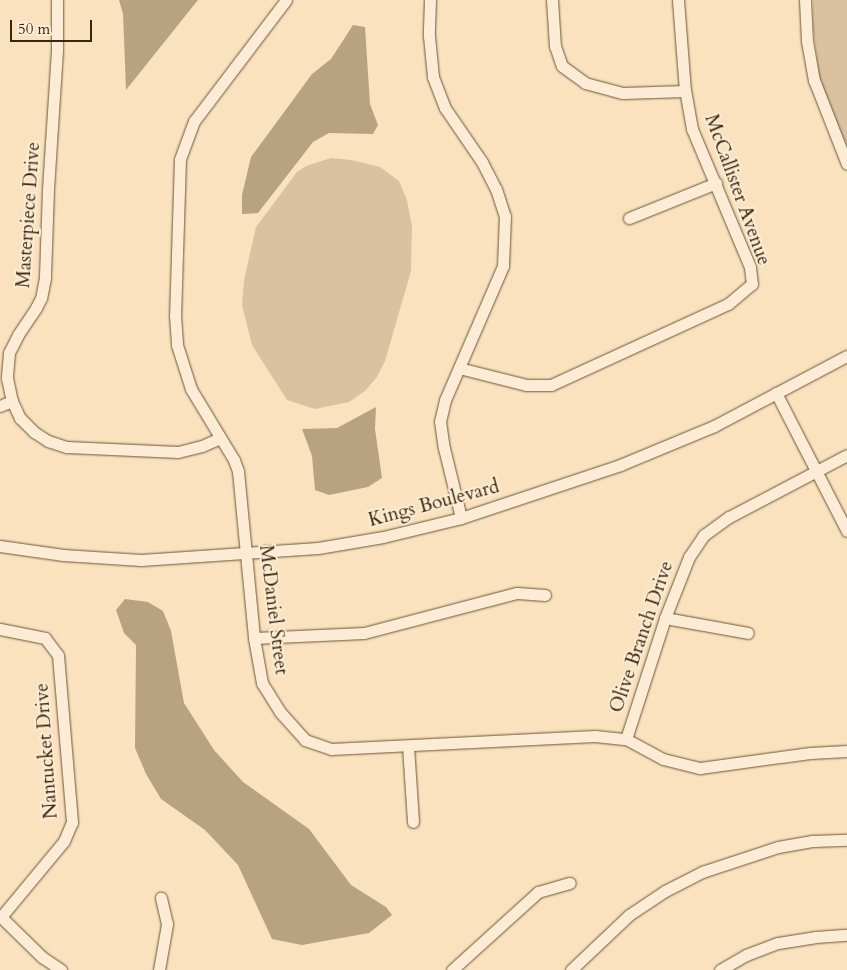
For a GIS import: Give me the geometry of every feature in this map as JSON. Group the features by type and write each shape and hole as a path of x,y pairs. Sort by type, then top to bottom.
{"street":[{"name":"Masterpiece Drive","path":"57,0 57,50 44,278 39,303 18,334 9,353 7,378 12,401 20,418 34,432 48,441 67,447 166,453 190,450 220,438"},
{"name":"McDaniel Street","path":"286,0 194,120 180,159 174,315 177,345 191,390 234,460 238,471 248,554 254,638 262,683 280,712 306,740 331,749 595,736 626,739 663,759 700,768 810,754 847,752"},
{"path":"430,0 429,36 433,77 445,108 482,162 496,189 505,216 503,266 445,400 440,420 444,448 461,518"},
{"path":"552,0 555,46 562,66 585,83 623,93 685,92"},
{"name":"McCallister Avenue","path":"459,368 526,385 551,384 728,304 752,284 750,267 692,129 685,92 678,0"},
{"path":"805,0 807,41 814,80 847,164"},
{"path":"629,218 716,183"},
{"name":"Kings Boulevard","path":"0,546 63,556 141,560 318,548 383,537 461,518 620,465 714,426 847,356"},
{"path":"776,393 847,531"},
{"path":"0,406 12,401"},
{"name":"Olive Branch Drive","path":"626,739 665,618 689,557 704,535 729,517 847,455"},
{"path":"254,638 364,634 518,593 545,595"},
{"path":"665,618 748,633"},
{"name":"Nantucket Drive","path":"0,629 45,638 58,655 72,822 64,841 0,917"},
{"path":"408,746 413,822"},
{"path":"571,970 629,915 665,891 702,872 778,847 812,841 847,840"},
{"path":"452,970 538,892 570,883"},
{"path":"159,970 167,924 162,898"},
{"path":"0,917 42,957 61,970"},
{"path":"720,970 746,955 778,943 815,936 847,935"}],"shaded area":[{"path":"119,0 198,0 126,90 123,14"},
{"path":"813,0 847,0 847,152 820,83 813,27"},
{"path":"353,25 365,27 370,104 378,125 373,134 329,133 313,142 258,213 242,214 242,195 251,157 312,74 331,59"},
{"path":"331,158 351,160 380,167 399,181 407,200 412,226 411,271 385,361 377,377 365,391 349,402 315,409 287,400 252,345 242,305 244,280 256,227 297,172 306,166"},
{"path":"376,407 375,429 382,478 368,487 329,495 315,490 312,456 302,429 337,428"},
{"path":"125,599 148,602 163,611 171,631 184,703 214,750 243,782 309,829 351,885 386,907 392,915 369,933 302,945 272,939 238,865 205,830 161,799 146,774 135,748 136,645 124,633 116,610"}]}
